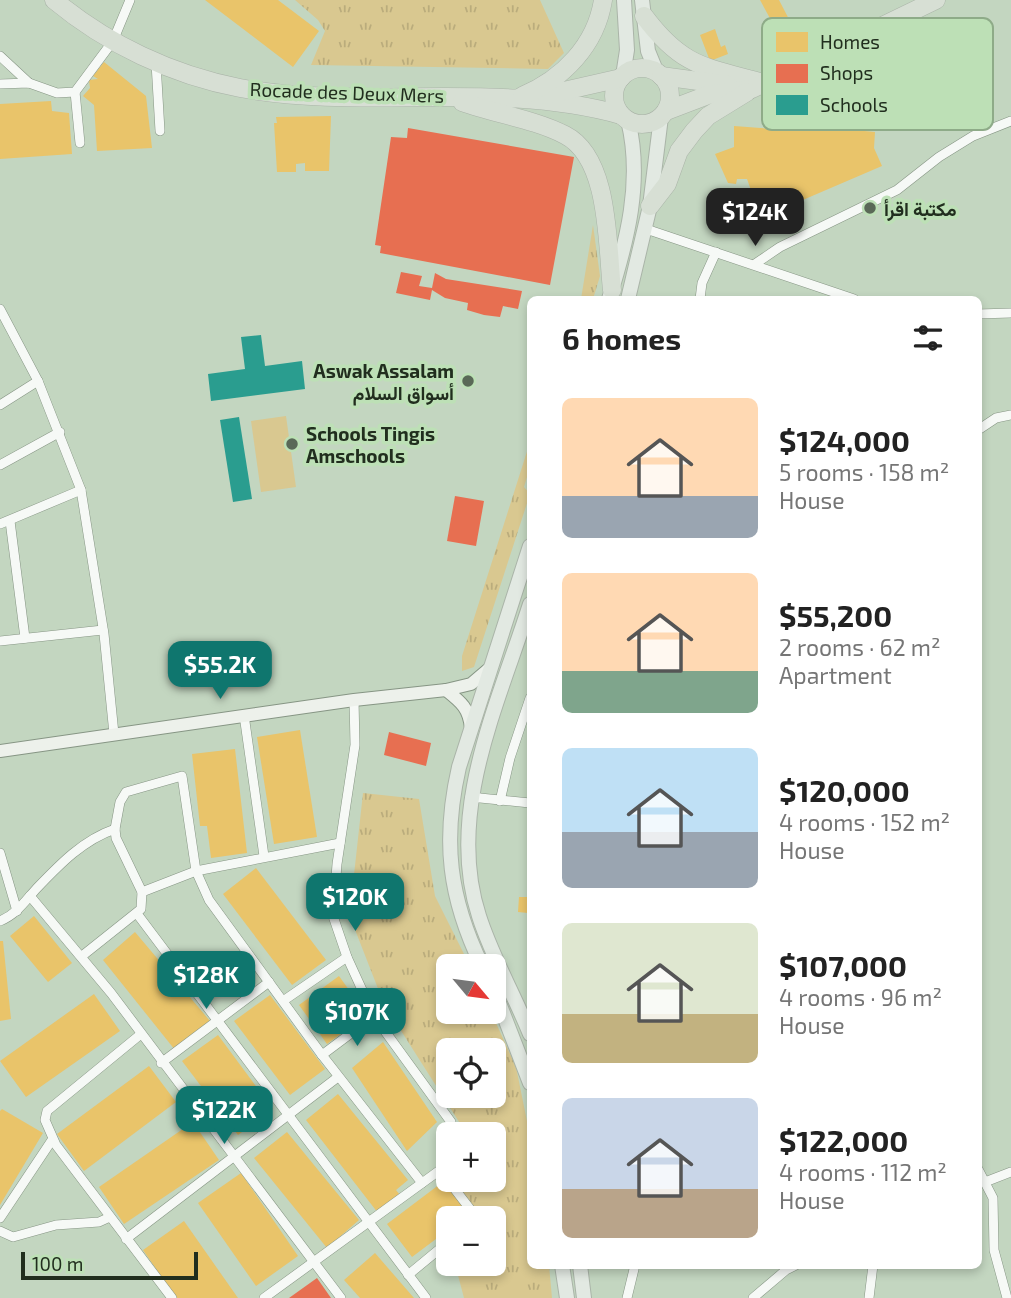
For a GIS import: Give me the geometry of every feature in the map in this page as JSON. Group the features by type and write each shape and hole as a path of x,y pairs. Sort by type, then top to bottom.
{"highway":[{"path":"527,97 555,79 592,38 599,24 603,0"},
{"name":"Rocade des Deux Mers","path":"898,18 936,0"},
{"name":"Rocade des Deux Mers","path":"61,2 113,41 156,63 208,80 265,91 527,97 622,77 644,69 731,86 758,85"},
{"path":"643,8 666,45 685,58 758,85"},
{"path":"659,74 670,92 664,114"},
{"path":"622,77 614,99 624,118"},
{"name":"Rocade des Deux Mers","path":"527,97 645,124 708,95 762,83"},
{"path":"650,206 667,184 678,151 694,131 708,116 758,85"},
{"path":"449,97 556,131 585,150 595,170 616,296"}],"main road":[{"path":"622,77 627,50 624,0"},
{"path":"643,8 648,51 659,74"},
{"path":"616,296 646,229 664,114"},
{"path":"616,296 632,211 634,145 624,118"},
{"path":"476,954 464,928 452,881 452,798 471,729 527,555"},
{"path":"527,615 470,797 468,853 478,914 527,1022"},
{"path":"506,1021 527,1075"},
{"path":"563,1269 567,1298"},
{"path":"580,1269 584,1298"}],"street":[{"path":"80,143 75,92 113,41 130,0"},
{"path":"0,56 29,83"},
{"path":"156,63 160,131"},
{"path":"0,84 29,83 57,93 75,92"},
{"path":"993,128 1011,121"},
{"path":"755,264 780,247 897,190 939,157 988,130"},
{"path":"646,229 846,296"},
{"path":"700,296 702,283 716,252"},
{"path":"0,309 38,382 81,490 103,630 114,734"},
{"path":"982,314 1011,313"},
{"path":"0,405 38,382"},
{"path":"982,419 1011,415"},
{"path":"982,427 996,418"},
{"path":"0,465 60,432"},
{"path":"0,524 81,490"},
{"path":"10,521 24,638"},
{"path":"0,641 103,630"},
{"path":"0,751 244,715 446,690 471,684 491,667"},
{"path":"446,690 464,704 470,715 471,729"},
{"path":"354,700 355,745 340,843 334,916 348,957 374,1016 451,1122"},
{"path":"500,801 510,758 527,707"},
{"path":"244,715 264,856"},
{"path":"82,957 138,915 143,902 142,892 116,838 120,802 126,792 182,776 197,871 209,900 338,1077 422,1183"},
{"path":"470,797 527,803"},
{"path":"0,920 17,911 78,848 97,835 115,829"},
{"path":"142,892 197,871 340,843"},
{"path":"0,853 17,911"},
{"path":"30,896 142,1034 161,1063 341,1298"},
{"path":"138,915 426,1298"},
{"path":"283,1001 348,957"},
{"path":"161,1063 269,982"},
{"path":"322,1055 374,1016"},
{"path":"142,1034 47,1111 46,1120 52,1140 172,1298"},
{"path":"126,1239 338,1077"},
{"path":"0,1218 52,1140"},
{"path":"985,1182 1011,1172"},
{"path":"264,1298 436,1173"},
{"path":"982,1176 993,1198 994,1250 1007,1298"},
{"path":"457,1192 468,1206"},
{"path":"0,1231 13,1237 56,1225 99,1222 110,1217"},
{"path":"408,1275 436,1252"},
{"path":"627,1298 634,1269"},
{"path":"753,1298 788,1269"},
{"path":"869,1298 871,1269"}],"green space":[{"path":"295,0 540,0 564,53 548,69 311,65 325,31 318,20"},
{"path":"593,225 600,276 594,296 581,296"},
{"path":"286,416 296,487 261,492 251,421"},
{"path":"527,451 527,477 524,487 527,490 527,503 474,667 462,671 462,656"},
{"path":"363,793 419,799 435,896 464,954 436,954 436,1024 496,1024 503,1038 436,1038 436,1086 384,1004 352,922 351,902"},
{"path":"506,1045 516,1067 527,1121 527,1269 549,1269 552,1298 464,1298 458,1276 506,1276 506,1206 471,1206 463,1192 506,1192 506,1122 459,1122 450,1108 506,1108"}],"building: Homes":[{"path":"205,0 278,0 319,31 293,67"},
{"path":"760,0 779,0 788,18 770,18"},
{"path":"715,29 721,47 725,45 728,54 710,61 700,35"},
{"path":"104,62 146,96 152,148 97,151 94,105 83,96 90,88 89,80 98,79 93,76"},
{"path":"51,101 52,111 69,113 72,154 0,159 0,104"},
{"path":"331,116 329,171 305,171 305,163 296,164 296,172 277,172 274,123 277,123 276,117"},
{"path":"734,126 762,130 875,132 874,148 882,166 761,218 747,179 737,179 736,184 728,183 715,154 734,147"},
{"path":"300,730 317,837 274,844 257,737"},
{"path":"235,749 247,853 211,858 207,826 200,826 192,754"},
{"path":"256,868 326,960 292,985 223,894"},
{"path":"519,897 527,897 527,913 518,912"},
{"path":"34,916 72,963 48,982 10,936"},
{"path":"135,932 210,1021 175,1050 103,960"},
{"path":"0,941 3,941 11,1019 0,1021"},
{"path":"339,976 367,1015 327,1044 299,1005"},
{"path":"94,994 120,1031 26,1097 0,1061"},
{"path":"270,995 325,1069 290,1095 234,1021"},
{"path":"218,1035 273,1109 238,1135 182,1061"},
{"path":"383,1042 437,1122 407,1151 352,1068"},
{"path":"149,1066 176,1102 84,1171 57,1134"},
{"path":"338,1094 408,1180 396,1190 400,1195 378,1213 306,1120"},
{"path":"2,1109 43,1133 0,1205 0,1111"},
{"path":"193,1122 219,1160 124,1224 99,1187"},
{"path":"287,1132 359,1220 327,1248 254,1158"},
{"path":"241,1173 298,1256 256,1286 198,1203"},
{"path":"436,1187 436,1192 452,1192 463,1206 436,1206 436,1239 412,1257 387,1224"},
{"path":"184,1221 238,1298 176,1298 143,1250"},
{"path":"375,1253 414,1298 360,1298 344,1280"}],"building: Shops":[{"path":"408,128 574,157 550,285 380,253 381,246 375,245 391,137 407,138"},
{"path":"401,272 422,276 419,286 432,288 435,273 446,279 522,291 518,309 503,306 500,317 484,315 467,310 468,303 445,298 432,290 430,300 396,293"},
{"path":"455,496 484,501 476,546 447,541"},
{"path":"389,732 431,743 426,766 384,755"},
{"path":"317,1278 331,1298 289,1298"}],"building: Schools":[{"path":"261,335 265,366 302,361 305,389 211,401 208,374 245,369 241,337"},
{"path":"239,417 252,499 233,502 220,420"}],"place":[{"name":"مكتبة اقرأ","path":"870,208"},
{"name":"Aswak Assalam أسواق السلام","path":"468,381"},
{"name":"Schools Tingis Amschools","path":"292,444"}]}
